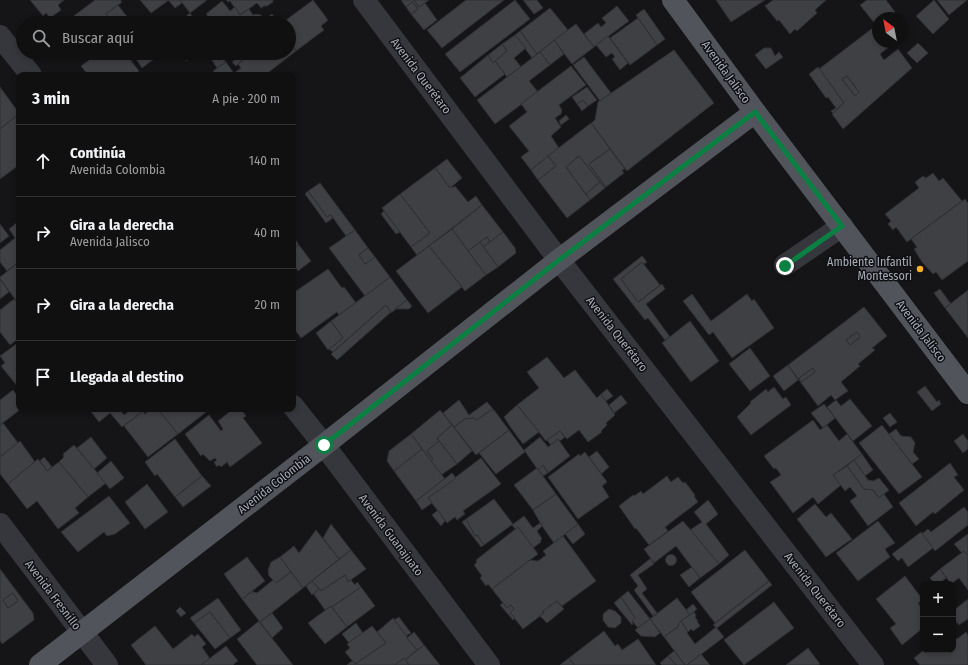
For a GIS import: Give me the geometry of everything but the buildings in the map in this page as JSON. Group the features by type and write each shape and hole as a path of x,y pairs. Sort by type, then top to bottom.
{"main road":[{"name":"Avenida Jalisco","path":"673,0 755,112 968,393"},
{"name":"Avenida Colombia","path":"40,665 324,445 559,260 755,112"}],"street":[{"name":"Avenida Querétaro","path":"364,0 559,260 873,665"},
{"path":"0,36 16,56"},
{"path":"19,60 29,72"},
{"path":"785,266 842,226"},
{"name":"Avenida Guanajuato","path":"296,410 488,665"},
{"name":"Avenida Fresnillo","path":"0,524 107,665"}],"place":[{"name":"Ambiente Infantil Montessori","path":"920,269"}],"route":[{"path":"324,445 559,260 755,112 842,226 785,266"}]}
